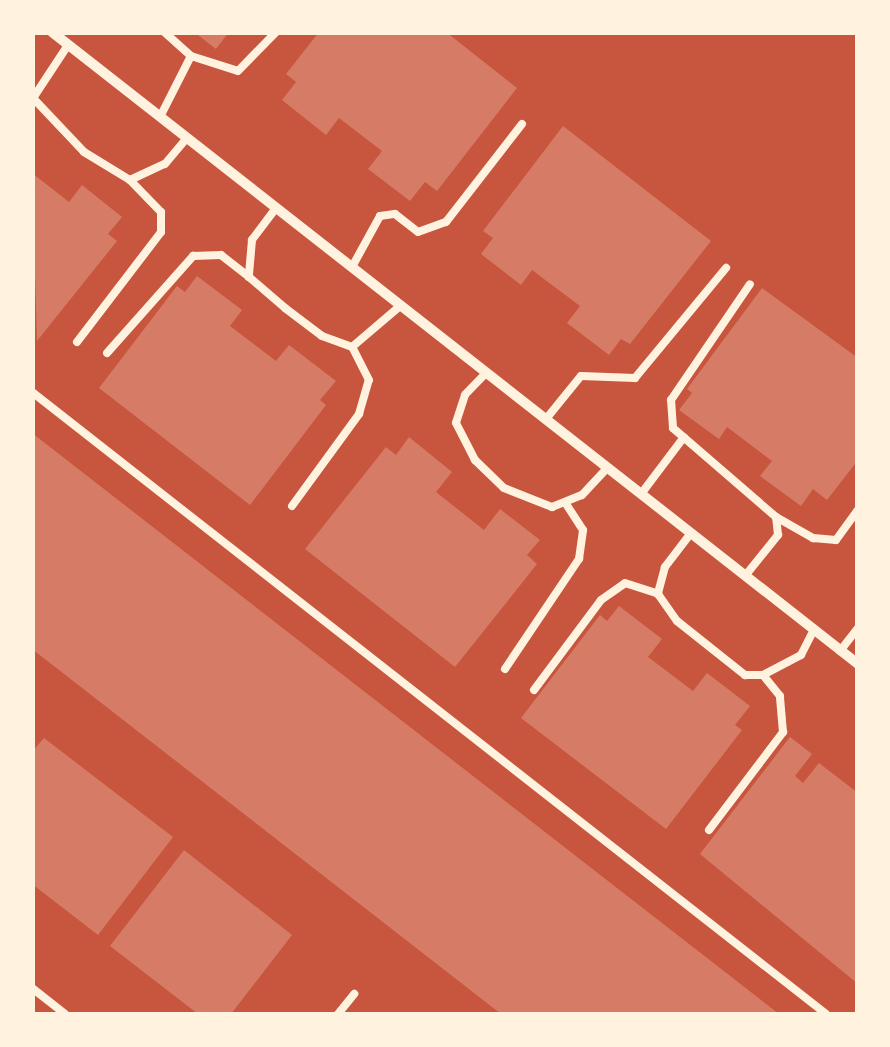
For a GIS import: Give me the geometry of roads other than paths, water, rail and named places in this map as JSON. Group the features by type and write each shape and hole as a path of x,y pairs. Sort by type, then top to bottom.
{"street":[{"path":"54,33 858,664"}],"lane":[{"path":"164,32 191,56 238,71 276,32"},
{"path":"68,45 33,98 84,152 130,180 161,212 161,232 77,342"},
{"path":"160,117 191,56"},
{"path":"352,267 380,216 395,214 418,232 446,222 522,124"},
{"path":"130,180 166,164 186,138"},
{"path":"249,277 252,240 276,208"},
{"path":"107,352 193,256 221,256 322,336 352,347 369,380 359,414 292,506"},
{"path":"546,420 581,376 636,378 726,268"},
{"path":"750,284 671,400 673,428 776,518 814,538 836,540 858,510"},
{"path":"352,347 400,306"},
{"path":"486,372 465,396 456,423 475,460 504,488 552,507 582,495 607,468"},
{"path":"32,392 826,1014"},
{"path":"641,494 684,437"},
{"path":"505,669 580,560 583,530 565,502"},
{"path":"745,576 778,535 776,518"},
{"path":"658,594 665,567 690,533"},
{"path":"534,690 600,600 625,584 658,594 677,621 744,675 764,675 801,655 814,630"},
{"path":"840,651 858,628"},
{"path":"709,830 783,732 780,696 764,675"},
{"path":"32,988 65,1014"},
{"path":"338,1014 354,994"}]}
